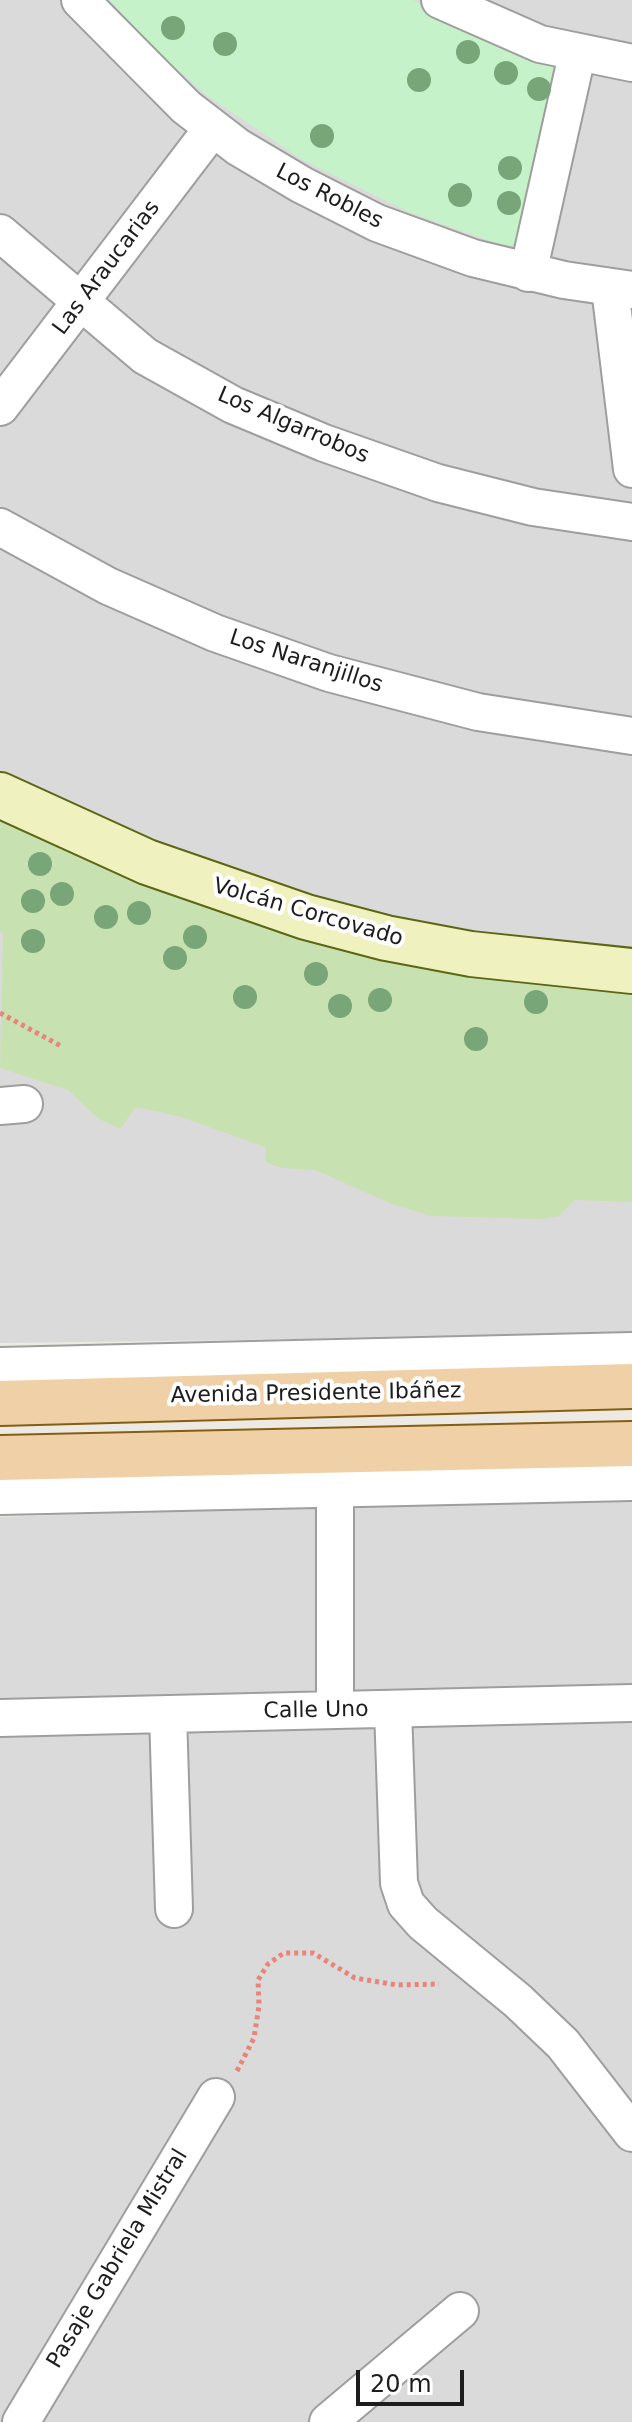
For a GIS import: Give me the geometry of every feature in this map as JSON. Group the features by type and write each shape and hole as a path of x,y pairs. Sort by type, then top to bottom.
{"main road":[{"name":"Avenida Presidente Ibáñez","path":"0,1403 632,1386"},
{"path":"0,1458 632,1444"}],"street":[{"name":"Los Robles","path":"80,0 159,83 212,129 302,185 377,223 473,258 528,273 621,289"},
{"path":"440,0 508,32 577,55 632,63"},
{"path":"528,273 577,55"},
{"name":"Las Araucarias","path":"0,407 212,129"},
{"name":"Los Algarrobos","path":"0,233 145,356 233,405 324,443 438,483 533,507 632,522"},
{"path":"621,289 632,469"},
{"name":"Los Naranjillos","path":"0,527 108,586 215,633 329,673 478,712 632,736"},
{"name":"Volcán Corcovado","path":"0,795 147,862 306,917 386,938 471,954 632,971"},
{"name":"Avenida Presidente Ibáñez","path":"0,1366 632,1351"},
{"path":"0,1496 632,1482"},
{"path":"335,1489 335,1710"},
{"name":"Calle Uno","path":"0,1718 632,1703"},
{"path":"393,1709 399,1883 406,1904 423,1923 563,2044 632,2133"},
{"path":"168,1714 174,1909"},
{"name":"Pasaje Gabriela Mistral","path":"21,2422 216,2097"},
{"path":"328,2422 460,2311"}],"path":[{"path":"0,1013 61,1046"},
{"path":"216,2097 240,2067 254,2038 258,1980 268,1964 284,1953 313,1953 355,1978 397,1985 448,1984 487,1978"}],"shaded area":[{"path":"0,0 632,0 632,1335 0,1343"},
{"path":"632,1496 632,2422 0,2422 0,1517"}],"green space":[{"path":"109,0 413,0 457,23 557,61 519,244 504,246 409,212 301,159 206,95 160,54"},
{"path":"0,813 632,989 632,1202 575,1200 559,1216 542,1219 432,1216 392,1204 315,1170 281,1168 266,1162 265,1147 178,1116 136,1107 120,1129 99,1119 68,1090 0,1068 3,933 0,931"}]}
